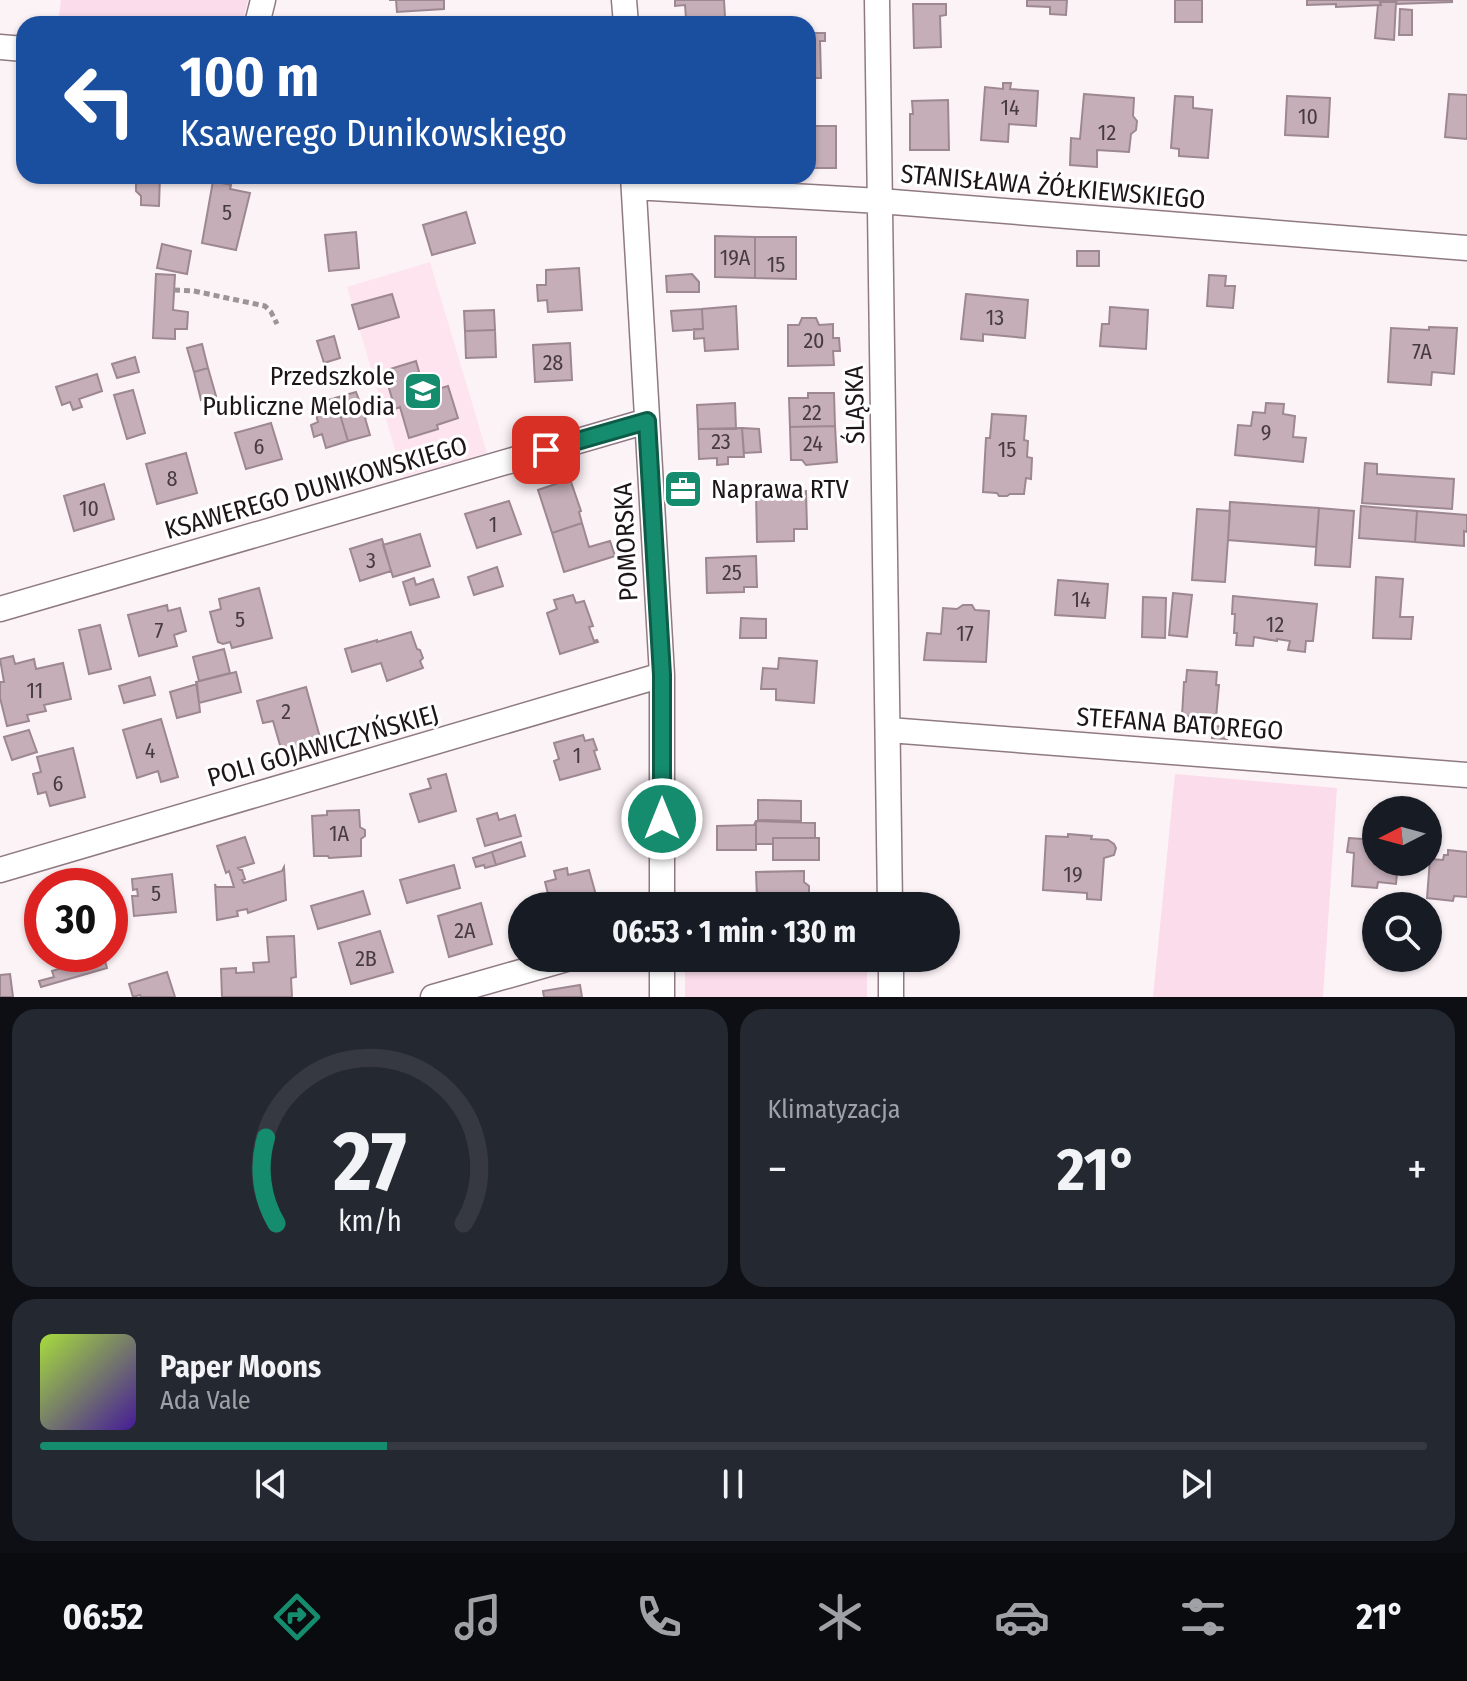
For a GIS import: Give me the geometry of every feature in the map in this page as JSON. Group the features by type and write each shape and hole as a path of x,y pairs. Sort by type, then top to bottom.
{"street":[{"name":"ŚLĄSKA","path":"877,0 890,892"},
{"name":"POMORSKA","path":"633,184 662,675 662,892"},
{"name":"STANISŁAWA ŻÓŁKIEWSKIEGO","path":"659,184 1467,248"},
{"name":"KSAWEREGO DUNIKOWSKIEGO","path":"0,609 647,421"},
{"name":"POLI GOJAWICZYŃSKIEJ","path":"0,870 662,675"},
{"name":"STEFANA BATOREGO","path":"889,730 1467,775"},
{"path":"433,997 521,972"},
{"path":"662,972 662,997"},
{"path":"891,972 891,997"}],"path":[{"path":"174,290 194,291 265,306 277,324"}],"shaded area":[{"path":"61,0 248,0 244,16 59,16"},
{"name":"Przedszkole Publiczne Melodia","path":"430,262 487,453 403,477 347,287"},
{"path":"1175,774 1337,788 1323,997 1153,997"},
{"path":"685,972 867,972 867,997 685,997"}],"building":[{"path":"396,0 444,0 444,9 397,12"},
{"path":"675,0 724,0 725,16 686,16 685,5 675,6"},
{"path":"1027,0 1067,0 1066,15 1050,14 1050,7 1027,6"},
{"path":"1175,0 1202,0 1202,22 1175,22"},
{"path":"1307,0 1397,0 1380,2 1381,5 1336,7 1336,4 1307,5"},
{"path":"1397,0 1452,0 1452,2 1396,4"},
{"path":"1380,2 1396,2 1394,40 1375,38"},
{"path":"913,4 946,4 946,15 940,16 941,47 914,48"},
{"path":"1400,9 1412,10 1412,35 1399,35"},
{"path":"816,33 825,33 825,41 820,41 821,78 816,78"},
{"path":"1003,83 1011,83 1010,89 1038,91 1036,126 1009,124 1008,142 981,140 985,87 1003,89"},
{"path":"1084,94 1134,98 1133,116 1137,121 1136,130 1131,134 1129,152 1097,150 1097,167 1070,165 1071,138 1080,139"},
{"path":"1449,94 1467,95 1467,139 1445,137"},
{"path":"1175,96 1193,97 1193,108 1212,110 1208,158 1179,156 1179,149 1171,148"},
{"path":"1287,96 1330,98 1328,137 1285,135"},
{"path":"948,100 949,150 910,150 912,101"},
{"path":"816,126 836,126 836,168 816,168"},
{"path":"136,184 160,184 159,206 141,205 141,196 136,191"},
{"path":"212,184 231,185 230,189 250,193 236,250 202,243"},
{"path":"466,212 475,243 432,255 423,225"},
{"path":"356,232 359,268 329,271 325,235"},
{"path":"715,236 755,237 755,278 715,277"},
{"path":"755,237 796,237 796,279 755,278"},
{"path":"162,244 191,251 187,274 157,268"},
{"path":"1077,251 1099,251 1099,266 1077,266"},
{"path":"579,268 582,310 548,312 547,300 538,301 537,285 546,285 546,270"},
{"path":"156,274 175,275 173,310 188,312 187,329 175,329 175,339 153,338"},
{"path":"692,274 699,282 699,292 667,292 666,276"},
{"path":"1209,275 1226,276 1225,286 1235,286 1233,308 1207,306"},
{"path":"392,294 399,317 359,329 352,305"},
{"path":"966,294 1028,300 1025,338 983,334 983,341 961,339"},
{"path":"736,306 738,349 705,351 704,338 694,339 694,329 703,329 702,309"},
{"path":"1110,307 1148,310 1146,349 1100,346 1102,324 1109,324"},
{"path":"702,309 703,329 673,331 671,311"},
{"path":"494,310 495,330 465,331 464,311"},
{"path":"802,318 816,318 819,325 833,324 833,338 839,338 840,351 833,351 834,365 788,366 788,325 799,325"},
{"path":"1429,327 1457,328 1454,374 1432,372 1431,385 1388,382 1391,328 1429,330"},
{"path":"495,330 496,357 466,358 465,331"},
{"path":"334,336 340,358 324,363 317,341"},
{"path":"570,343 572,380 535,382 533,345"},
{"path":"202,344 208,368 194,372 187,348"},
{"path":"135,357 139,372 117,378 112,364"},
{"path":"416,361 425,393 448,386 458,418 437,425 438,429 409,438 400,407 395,409 384,371"},
{"path":"208,368 216,396 201,400 194,372"},
{"path":"97,374 102,391 79,399 82,407 73,410 70,402 62,405 56,387"},
{"path":"133,390 145,433 127,439 114,395"},
{"path":"356,392 361,405 369,402 372,415 365,418 370,435 348,441 335,398"},
{"path":"808,393 834,393 835,426 790,427 789,398 808,398"},
{"path":"335,398 348,441 326,448 322,434 314,437 311,425 318,422 313,405"},
{"path":"735,403 736,429 698,429 697,405"},
{"path":"1266,403 1284,404 1283,414 1295,416 1293,437 1306,438 1303,462 1235,455 1238,425 1251,426 1253,412 1265,413"},
{"path":"992,414 1026,416 1024,440 1028,441 1027,457 1032,458 1031,479 1026,478 1024,494 999,496 997,493 983,492 986,438 990,438"},
{"path":"271,423 282,459 246,469 235,433"},
{"path":"835,426 837,462 806,465 802,460 791,460 790,427"},
{"path":"742,428 744,457 728,457 728,464 717,465 717,458 699,459 698,429"},
{"path":"742,428 759,429 761,452 744,453"},
{"path":"186,453 197,493 157,504 146,464"},
{"path":"1365,463 1377,464 1377,474 1454,479 1452,509 1362,503"},
{"name":"Naprawa RTV","path":"675,477 691,477 692,500 676,501"},
{"path":"570,479 582,523 552,533 538,490"},
{"path":"104,484 114,519 74,531 64,496"},
{"path":"806,491 807,529 794,529 794,541 757,542 756,492"},
{"path":"509,501 521,534 477,548 465,514"},
{"path":"1230,502 1319,508 1316,547 1228,540"},
{"path":"1361,506 1417,511 1415,542 1359,538"},
{"path":"1319,508 1354,511 1350,567 1315,565"},
{"path":"1197,509 1230,511 1225,582 1192,580"},
{"path":"1417,511 1467,515 1464,546 1415,542"},
{"path":"582,523 589,547 610,541 615,556 564,572 552,533"},
{"path":"420,534 430,566 393,577 383,545"},
{"path":"382,539 391,571 360,581 350,549"},
{"path":"756,556 757,587 744,587 744,592 707,593 706,558"},
{"path":"497,567 503,586 474,595 468,577"},
{"path":"1376,577 1403,579 1400,617 1413,617 1411,639 1373,638"},
{"path":"414,578 416,585 433,579 439,597 410,605 403,582"},
{"path":"1058,580 1108,584 1105,618 1055,615"},
{"path":"259,588 272,638 232,648 230,642 218,642 210,612 221,609 219,599"},
{"path":"1173,593 1192,595 1187,637 1169,635"},
{"path":"573,595 576,603 584,601 593,626 589,627 594,641 598,642 560,654 547,613 557,609 554,600"},
{"path":"1233,596 1317,604 1313,641 1306,641 1305,652 1288,650 1290,641 1277,639 1254,637 1253,646 1236,645"},
{"path":"1143,597 1166,598 1165,638 1142,637"},
{"path":"167,605 168,611 180,608 186,631 174,635 177,646 139,656 128,615"},
{"path":"963,605 989,611 986,662 924,660 927,633 941,634 943,608 957,609"},
{"path":"741,618 766,619 766,638 740,638"},
{"path":"100,625 111,669 89,674 79,630"},
{"path":"411,632 423,658 420,661 423,668 387,681 381,663 352,672 345,649"},
{"path":"224,649 230,673 199,681 193,657"},
{"path":"13,656 15,664 34,659 36,669 63,663 71,699 44,705 46,711 27,715 29,721 7,726 0,698 0,682 4,682 0,659"},
{"path":"779,658 817,661 814,703 776,700 776,689 761,689 763,668 778,669"},
{"path":"1187,670 1217,672 1216,718 1182,716"},
{"path":"236,672 241,692 199,703 196,682"},
{"path":"150,677 155,695 124,703 119,686"},
{"path":"197,684 200,712 177,718 170,692"},
{"path":"306,687 321,741 282,752 273,721 263,723 257,701"},
{"path":"161,719 178,777 161,782 158,771 137,778 123,730"},
{"path":"1213,726 1228,727 1227,739 1212,738"},
{"path":"29,730 37,752 12,760 4,737"},
{"path":"583,735 585,741 593,739 600,769 560,780 554,761 559,759 554,743"},
{"path":"73,748 85,797 50,806 46,792 38,794 33,774 41,772 37,757"},
{"path":"446,774 456,811 419,822 410,794 431,788 428,779"},
{"path":"758,800 801,801 801,821 758,820"},
{"path":"359,810 360,827 365,830 365,836 361,839 361,856 314,856 312,816 327,815 327,811"},
{"path":"497,813 499,820 515,815 521,836 485,846 477,819"},
{"path":"756,821 815,823 815,838 773,838 773,844 756,844"},
{"path":"756,821 756,850 717,850 717,826 754,825"},
{"path":"1068,834 1108,840 1116,848 1114,855 1104,858 1101,900 1087,899 1087,893 1043,890 1046,836 1068,837"},
{"path":"245,837 254,863 238,868 245,879 242,880 244,883 282,871 284,867 286,900 248,913 247,909 237,911 238,916 217,920 215,884 216,887 234,887 217,846"},
{"path":"773,838 819,838 819,860 773,860"},
{"path":"1349,838 1362,839 1362,876 1397,876 1396,884 1378,882 1377,888 1352,886 1354,853 1347,852"},
{"path":"521,842 525,856 496,865 492,852"},
{"path":"1448,850 1467,852 1467,897 1454,896 1453,901 1442,900 1442,892 1427,892 1429,876 1442,876 1442,860 1444,855 1448,855"},
{"path":"492,852 496,865 476,867 473,858"},
{"path":"454,865 460,888 407,903 400,880"},
{"path":"567,868 568,875 589,870 595,892 548,892 545,882 556,879 554,871"},
{"path":"804,871 804,882 809,886 809,892 757,892 756,872"},
{"path":"172,874 176,912 134,916 132,896 138,896 137,889 133,890 132,879"},
{"path":"363,891 370,914 318,929 311,906"},
{"path":"481,903 492,944 449,957 438,916"},
{"path":"380,931 393,972 351,984 339,943"},
{"path":"294,936 296,977 291,978 292,997 222,997 221,969 236,968 236,973 254,972 253,963 269,962 267,937"},
{"path":"52,972 93,972 41,987 39,981 54,977"},
{"path":"167,972 175,997 133,997 129,984"},
{"path":"10,974 13,997 0,997 0,975"},
{"path":"580,985 582,997 544,997 543,991"}],"place":[{"name":"Przedszkole Publiczne Melodia","path":"423,391"},
{"name":"Naprawa RTV","path":"683,489"}],"route":[{"path":"546,450 647,421 662,675 662,819"}]}
